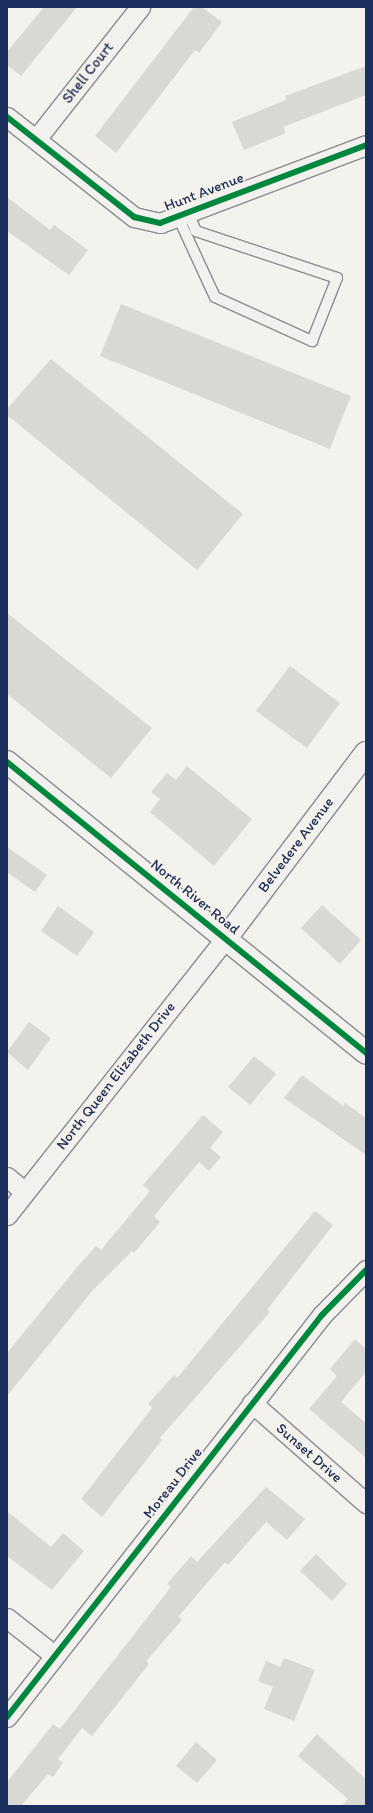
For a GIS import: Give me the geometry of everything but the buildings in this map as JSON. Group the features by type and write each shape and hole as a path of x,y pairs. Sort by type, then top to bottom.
{"main road":[{"name":"Belvedere Avenue","path":"226,938 366,753"},
{"name":"North River Road","path":"7,762 366,1052"}],"street":[{"name":"Shell Court","path":"37,138 140,7"},
{"name":"Hunt Avenue","path":"7,117 37,138 134,217 160,223 366,145"},
{"name":"North Queen Elizabeth Drive","path":"7,1215 226,938"},
{"path":"7,1177 25,1192"},
{"name":"Moreau Drive","path":"7,1717 322,1314 366,1270"},
{"name":"Sunset Drive","path":"252,1403 366,1503"},
{"path":"7,1618 54,1655"}],"lane":[{"path":"183,215 196,231 337,278 312,341 215,297 183,215"}],"cycle path":[{"path":"7,117 134,217 160,223 366,145"},
{"path":"7,762 366,1053"},
{"path":"7,1717 322,1315 366,1270"}]}
